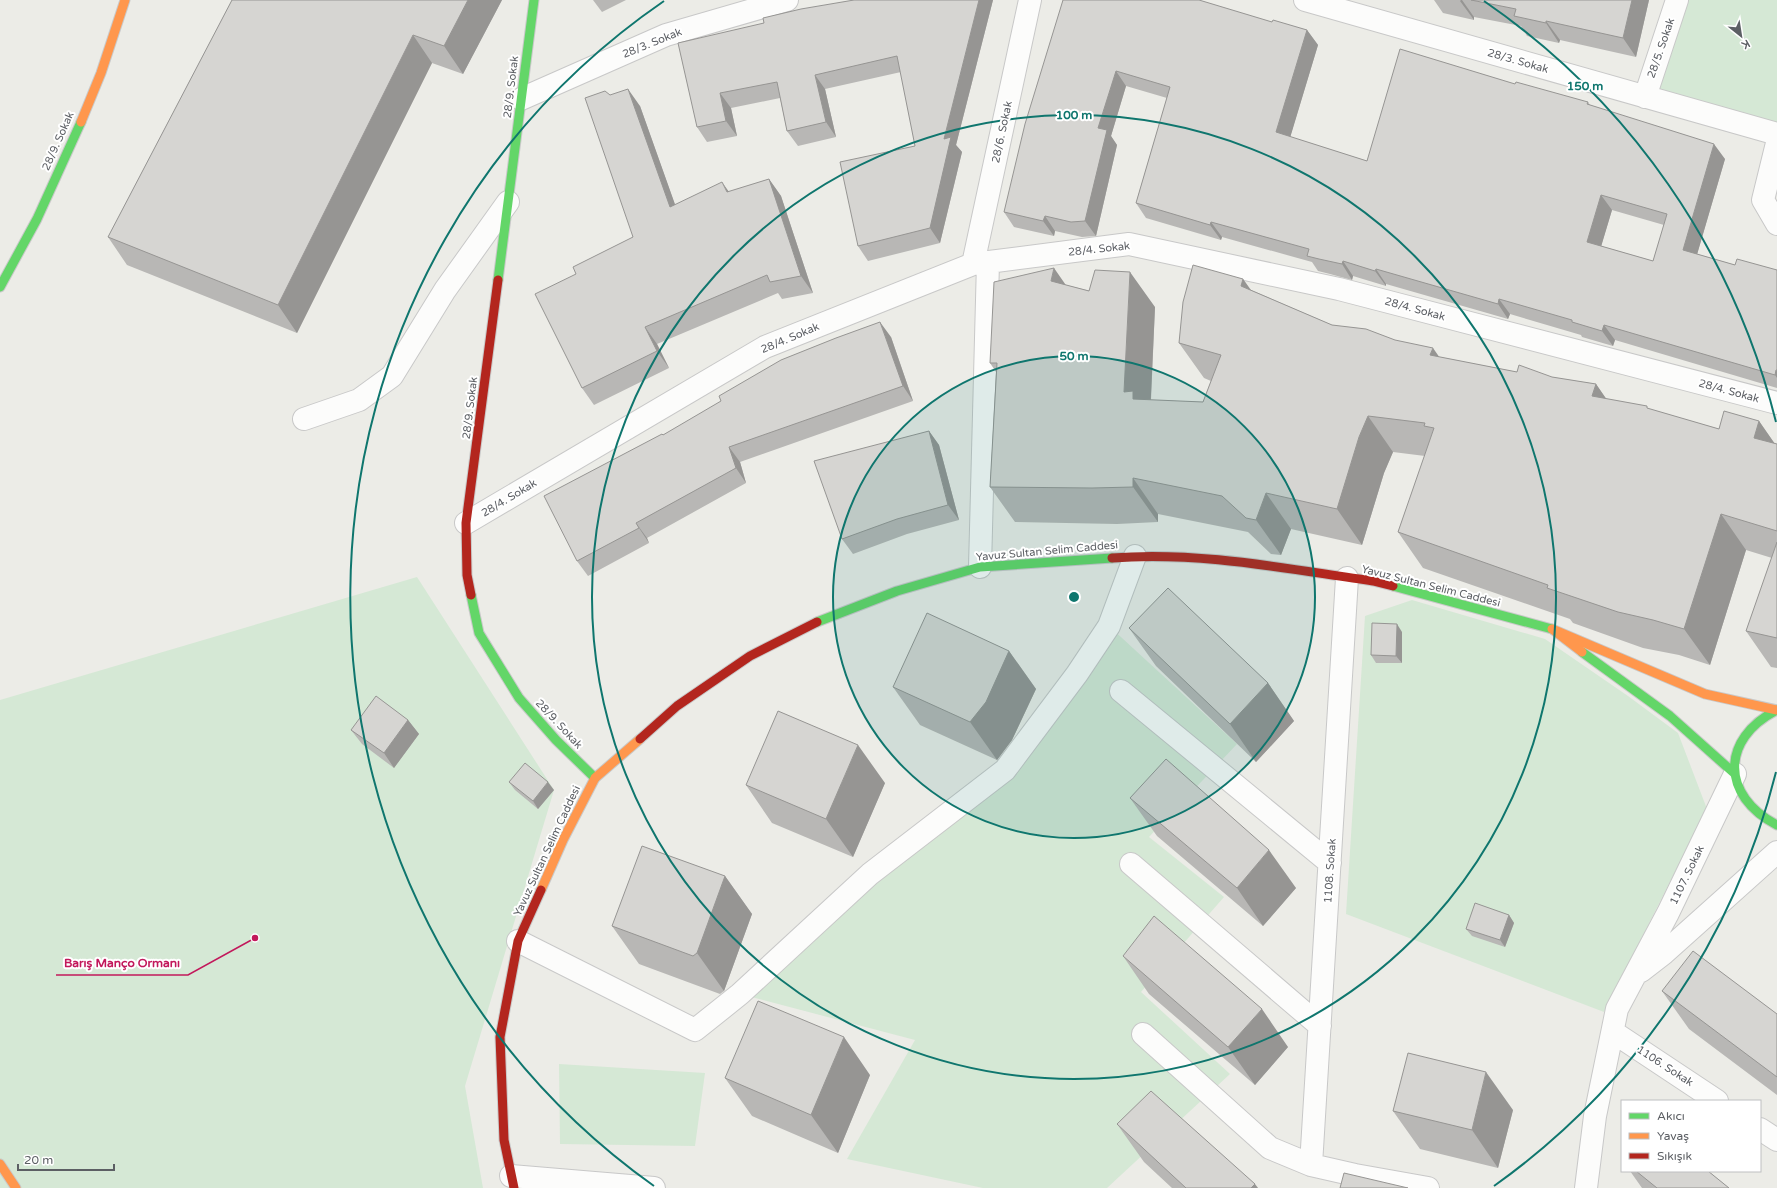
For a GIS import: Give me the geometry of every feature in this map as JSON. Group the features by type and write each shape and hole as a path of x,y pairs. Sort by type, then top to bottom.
{"street":[{"name":"28/9. Sokak","path":"0,287 40,209 78,127 114,37 125,0"},
{"name":"28/9. Sokak","path":"534,0 466,523 467,575 479,633 519,698 556,740 595,778"},
{"name":"28/3. Sokak","path":"521,99 666,35 787,0"},
{"name":"28/6. Sokak","path":"980,567 981,263 1030,0"},
{"name":"28/3. Sokak","path":"1305,0 1777,134"},
{"name":"28/5. Sokak","path":"1645,97 1677,0"},
{"path":"1777,143 1763,200 1777,224"},
{"path":"304,419 358,400 392,376 445,290 508,202"},
{"name":"28/4. Sokak","path":"466,523 765,346 981,263 1129,244 1339,289 1777,403"},
{"path":"518,941 695,1030 740,994 870,874 1005,770 1077,674 1109,626 1135,556"},
{"name":"Yavuz Sultan Selim Caddesi","path":"513,1182 504,1140 500,1036 518,941 564,840 595,778 677,706 750,656 816,622 898,591 980,567 1135,556 1223,560 1373,582 1552,629"},
{"name":"1108. Sokak","path":"1311,1165 1348,578"},
{"path":"1552,629 1705,694 1777,710"},
{"path":"1552,629 1670,716 1735,774"},
{"path":"1121,691 1330,863"},
{"path":"1777,710 1758,720 1745,735 1737,753 1735,774 1740,792 1750,808 1766,821 1777,825"},
{"name":"1107. Sokak","path":"1586,1188 1595,1116 1617,1009 1668,913 1735,774"},
{"name":"1107. Sokak","path":"1635,975 1663,954 1777,852"},
{"path":"1131,864 1320,1026"},
{"name":"1106. Sokak","path":"1613,1032 1715,1100"},
{"path":"1143,1034 1270,1148 1311,1165 1355,1175 1428,1188"},
{"path":"1761,1130 1777,1140"},
{"path":"0,1164 16,1188"},
{"path":"513,1182 654,1188"}],"green space":[{"path":"1677,0 1777,0 1777,134 1645,97"},
{"path":"417,577 554,790 465,1086 483,1188 0,1188 0,700"},
{"path":"1412,600 1545,639 1628,696 1678,733 1707,809 1604,1012 1346,914 1365,616"},
{"path":"1109,626 1237,744 1149,837 1224,897 1141,992 1230,1074 1107,1188 983,1188 847,1159 915,1040 740,994 1005,770"},
{"path":"559,1064 705,1073 695,1146 560,1144"}],"building":[{"path":"232,0 468,0 444,46 413,35 278,305 108,237"},
{"path":"854,0 979,0 944,139 951,137 930,228 858,246 840,162 915,146 897,56 815,75 826,122 787,131 777,82 720,93 726,121 697,127 678,43 764,23 763,18 801,9"},
{"path":"1063,0 1199,0 1272,22 1273,20 1307,30 1276,132 1367,161 1400,49 1515,84 1516,82 1588,102 1587,104 1714,144 1683,250 1735,265 1737,259 1777,270 1777,370 1775,375 1604,325 1602,331 1572,322 1572,320 1499,299 1498,304 1376,269 1375,271 1343,261 1342,264 1307,256 1309,249 1211,222 1210,225 1136,203 1170,87 1116,71 1098,128 1107,130 1085,221 1071,222 1045,216 1043,221 1004,212 1025,124","holes":["1601,195 1667,214 1653,261 1587,242"]},
{"path":"1471,0 1632,0 1623,38 1546,21 1546,23 1514,16 1516,9"},
{"path":"628,89 670,207 722,182 727,192 769,179 801,276 770,282 767,275 645,327 657,351 582,388 535,294 576,274 573,267 633,237 585,98 605,91 610,95"},
{"path":"1193,265 1243,279 1241,286 1332,325 1366,329 1395,340 1433,348 1430,355 1517,372 1519,365 1552,377 1596,384 1592,396 1647,406 1647,408 1719,429 1724,411 1759,421 1754,438 1777,444 1777,531 1721,514 1684,629 1618,612 1547,588 1548,585 1398,532 1434,428 1424,426 1425,423 1368,416 1359,437 1337,509 1266,493 1256,520 1246,518 1222,496 1133,478 1133,487 990,487 997,363 990,363 994,282 1054,268 1051,281 1089,291 1095,270 1130,272 1124,392 1133,391 1133,399 1203,402 1221,355 1179,343 1183,302"},
{"path":"880,322 903,386 729,447 736,468 636,523 639,528 577,561 544,496 662,434 663,435 721,401 719,396 781,360"},
{"path":"929,431 948,505 897,519 842,539 814,461"},
{"path":"1777,542 1777,638 1746,631"},
{"path":"1168,588 1268,683 1230,724 1129,628"},
{"path":"927,613 1009,651 986,702 970,722 893,687"},
{"path":"1372,623 1397,624 1396,656 1371,655"},
{"path":"376,696 408,720 384,753 351,730"},
{"path":"778,711 858,745 826,819 746,785"},
{"path":"1166,759 1269,850 1237,888 1130,798"},
{"path":"525,763 548,782 533,801 509,782"},
{"path":"642,846 725,876 697,953 693,956 612,926"},
{"path":"1475,903 1509,915 1500,940 1466,929"},
{"path":"1154,916 1262,1009 1228,1047 1123,956"},
{"path":"1693,951 1777,1014 1777,1077 1662,991"},
{"path":"758,1001 844,1037 811,1115 725,1078"},
{"path":"1408,1053 1486,1072 1472,1130 1393,1111"},
{"path":"1151,1091 1255,1184 1251,1188 1186,1188 1117,1124"},
{"path":"1637,1172 1709,1172 1729,1188 1657,1188"},
{"path":"1344,1173 1408,1188 1340,1188"}],"traffic: fast":[{"path":"498,280 534,0"},
{"path":"0,287 37,219 81,122"},
{"path":"817,622 897,591 980,567 1112,558"},
{"path":"1393,586 1552,629"},
{"path":"471,595 479,633 519,698 556,740 595,778"},
{"path":"1582,652 1670,716 1735,774"},
{"path":"1777,710 1758,722 1745,736 1737,751 1735,768 1737,784 1745,799 1759,813 1777,825"}],"traffic: slow":[{"path":"81,122 101,73 125,0"},
{"path":"1582,652 1552,629 1705,694 1777,710"},
{"path":"541,890 563,840 595,778 640,739"},
{"path":"0,1164 16,1188"}],"traffic: jam":[{"path":"471,595 467,575 466,523 498,280"},
{"path":"1112,558 1145,556 1243,562 1373,581 1393,586"},
{"path":"640,739 677,706 750,656 817,622"},
{"path":"514,1188 504,1140 500,1037 518,941 541,890"}],"place":[{"name":"Barış Manço Ormanı","path":"255,938"}]}
